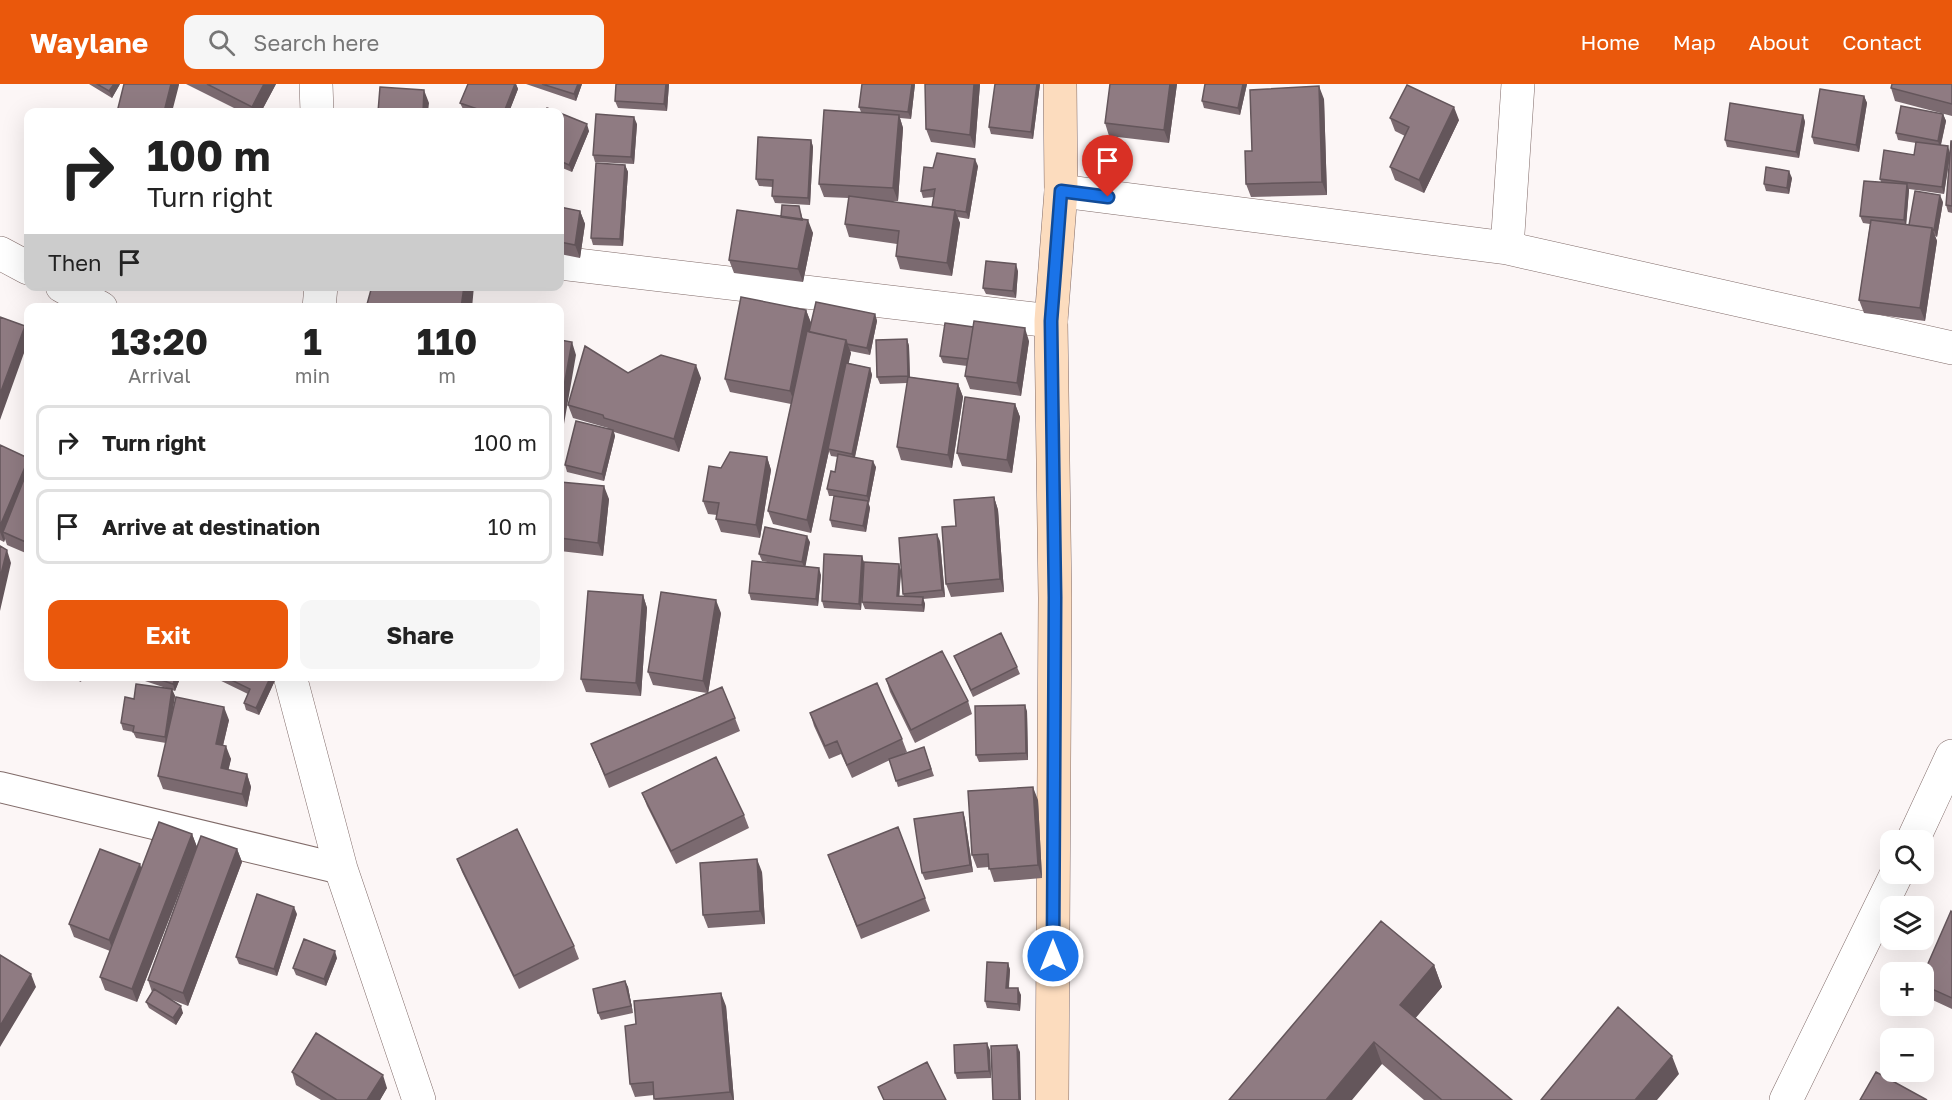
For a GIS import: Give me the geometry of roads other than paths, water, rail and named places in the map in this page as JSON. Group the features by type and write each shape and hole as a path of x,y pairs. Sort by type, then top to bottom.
{"main road":[{"path":"1052,1100 1055,597 1051,321 1061,191 1060,84"}],"street":[{"path":"316,84 317,108"},
{"path":"1507,248 1518,84"},
{"path":"1061,191 1507,248 1952,348"},
{"path":"0,253 24,266"},
{"path":"564,263 1051,321"},
{"path":"71,291 91,303"},
{"path":"291,681 341,869 419,1100"},
{"path":"1918,830 1952,756"},
{"path":"1786,1100 1892,884"}],"lane":[{"path":"0,787 341,869"}]}
